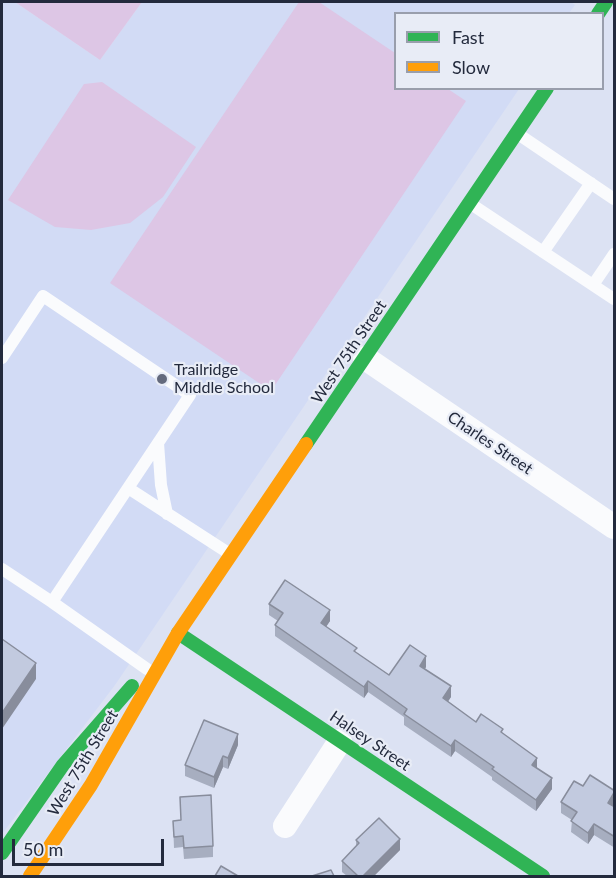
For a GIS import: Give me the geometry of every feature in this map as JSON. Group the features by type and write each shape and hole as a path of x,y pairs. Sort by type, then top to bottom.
{"main road":[{"name":"West 75th Street","path":"38,871 91,785 178,633 546,90"},
{"name":"West 75th Street","path":"2,853 63,765 178,633"},
{"name":"Halsey Street","path":"178,633 543,876"}],"street":[{"name":"Charles Street","path":"365,358 615,527"},
{"path":"285,826 340,741"}],"lane":[{"path":"517,133 615,199"},
{"path":"543,252 591,183"},
{"path":"470,204 615,299"},
{"path":"593,285 615,254"},
{"path":"2,358 43,296 190,395 52,602"},
{"path":"158,443 161,485 167,514"},
{"path":"128,488 231,555"},
{"path":"2,569 147,669"}],"shaded area":[{"name":"Trailridge Middle School","path":"2,2 15,2 100,60 142,2 571,2 575,5 570,12 394,12 394,90 518,90 115,685 2,834"},
{"path":"15,2 142,2 100,60"},
{"path":"299,2 319,2 394,52 394,90 450,90 466,101 271,391 110,283"},
{"path":"102,82 196,147 163,197 130,223 91,230 55,227 8,200 84,84"}],"building":[{"path":"285,580 330,610 321,623 357,648 354,651 389,675 410,645 426,656 420,666 451,686 443,698 476,722 481,714 537,758 532,765 552,778 536,800 455,740 451,746 404,714 407,709 368,681 364,687 275,625 283,613 269,604"},
{"path":"2,639 36,663 2,713"},
{"path":"204,720 238,734 228,758 223,756 214,777 185,765"},
{"path":"590,775 615,791 608,803 615,807 615,837 594,824 588,833 571,821 577,812 561,802 574,781 583,786"},
{"path":"211,795 213,846 184,848 183,836 174,837 173,821 181,820 180,797"},
{"path":"379,818 400,839 363,876 358,876 342,861 359,843 356,840"},
{"path":"221,866 238,876 215,876"},
{"path":"331,870 334,876 312,876"}],"traffic: fast":[{"path":"599,12 606,2"},
{"path":"306,444 546,90"},
{"path":"178,633 543,876"},
{"path":"2,853 63,765 132,686"}],"traffic: slow":[{"path":"30,876 91,785 178,633 306,444"}],"place":[{"name":"Trailridge Middle School","path":"162,379"}]}
